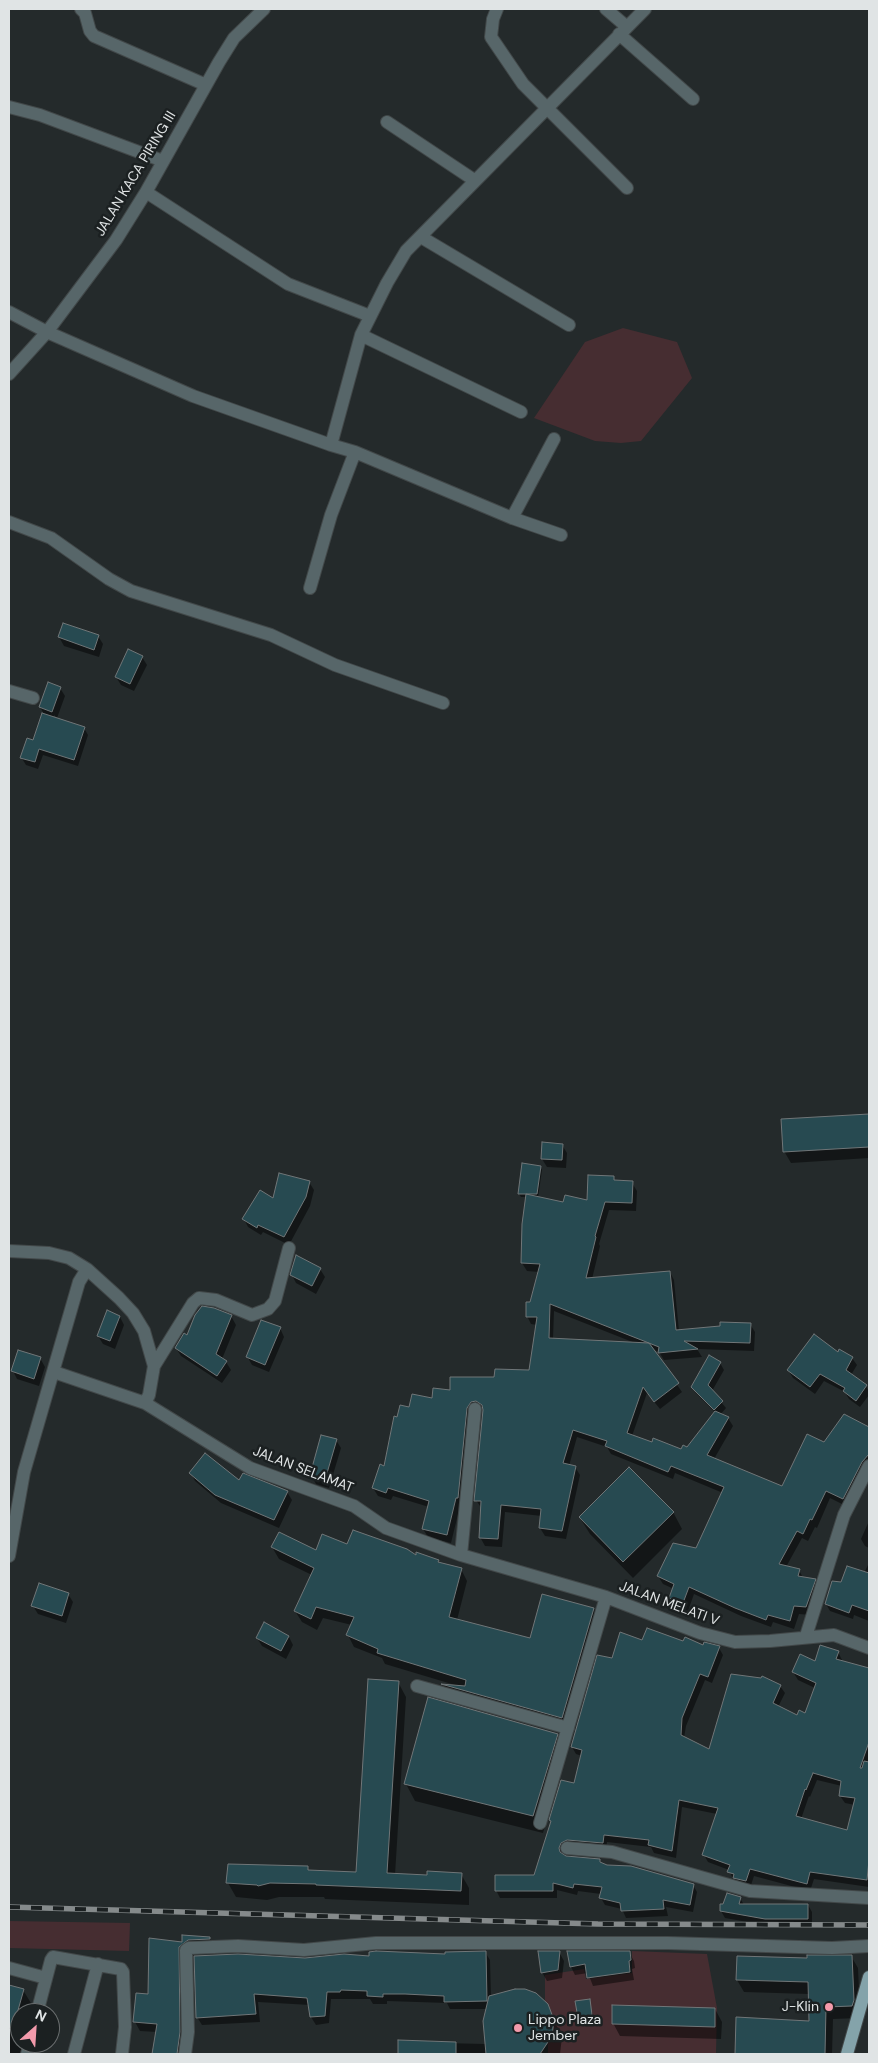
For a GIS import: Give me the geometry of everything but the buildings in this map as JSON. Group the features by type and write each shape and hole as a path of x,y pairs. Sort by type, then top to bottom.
{"main road":[{"path":"846,2054 869,1977"}],"street":[{"path":"81,9 86,13 90,30 100,40 206,85"},
{"name":"JALAN KACA PIRING III","path":"9,374 46,332 116,240 146,192 234,38 264,9"},
{"path":"497,9 490,37 523,84 627,188"},
{"path":"606,9 623,31 693,99"},
{"path":"332,445 361,335 406,251 546,107 645,9"},
{"path":"9,107 40,116 163,161"},
{"path":"387,122 474,180"},
{"path":"146,192 288,284 370,316"},
{"path":"421,237 569,325"},
{"path":"9,312 46,332 193,396 355,452 512,518 561,535"},
{"path":"361,335 521,412"},
{"path":"512,518 554,439"},
{"path":"310,588 331,515 355,452"},
{"path":"9,522 51,538 109,579 131,590 271,635 335,665 443,703"},
{"path":"9,691 33,698"},
{"path":"145,1403 149,1395 154,1366 193,1303 199,1298 216,1300 252,1315 268,1310 275,1301 289,1248"},
{"path":"9,1251 49,1254 69,1258 87,1269 133,1313 144,1332 154,1366"},
{"path":"9,1556 24,1472 54,1372 78,1282 87,1269"},
{"name":"JALAN SELAMAT","path":"54,1372 145,1403 250,1468 354,1506 386,1528 462,1555"},
{"path":"462,1555 475,1409"},
{"path":"806,1636 844,1515 869,1466"},
{"name":"JALAN MELATI V","path":"462,1555 606,1597 700,1633 735,1642 834,1635 869,1648"},
{"path":"540,1823 606,1597"},
{"path":"417,1686 568,1728"},
{"path":"567,1848 612,1852 750,1891 869,1898"},
{"path":"185,2054 188,2032 186,1950 189,1948 238,1946 304,1950 376,1943 668,1942 832,1948 869,1946"},
{"path":"40,2003 53,1957 118,1968 123,1972 125,2027 122,2054"},
{"path":"74,2054 98,1964"},
{"path":"9,1968 46,1978"}],"shaded area":[{"path":"623,328 677,342 692,378 641,441 621,443 595,441 534,418 585,342"},
{"path":"9,1921 130,1923 129,1951 9,1948"},
{"path":"632,1951 707,1954 717,2008 716,2054 548,2054 548,2044 552,2036 554,2020 545,2002 545,1975 584,1969 586,1979 632,1973"}],"railway":[{"path":"9,1907 598,1924 869,1925"}],"place":[{"name":"J-Klin","path":"829,2007"},
{"name":"Lippo Plaza Jember","path":"518,2028"}]}
